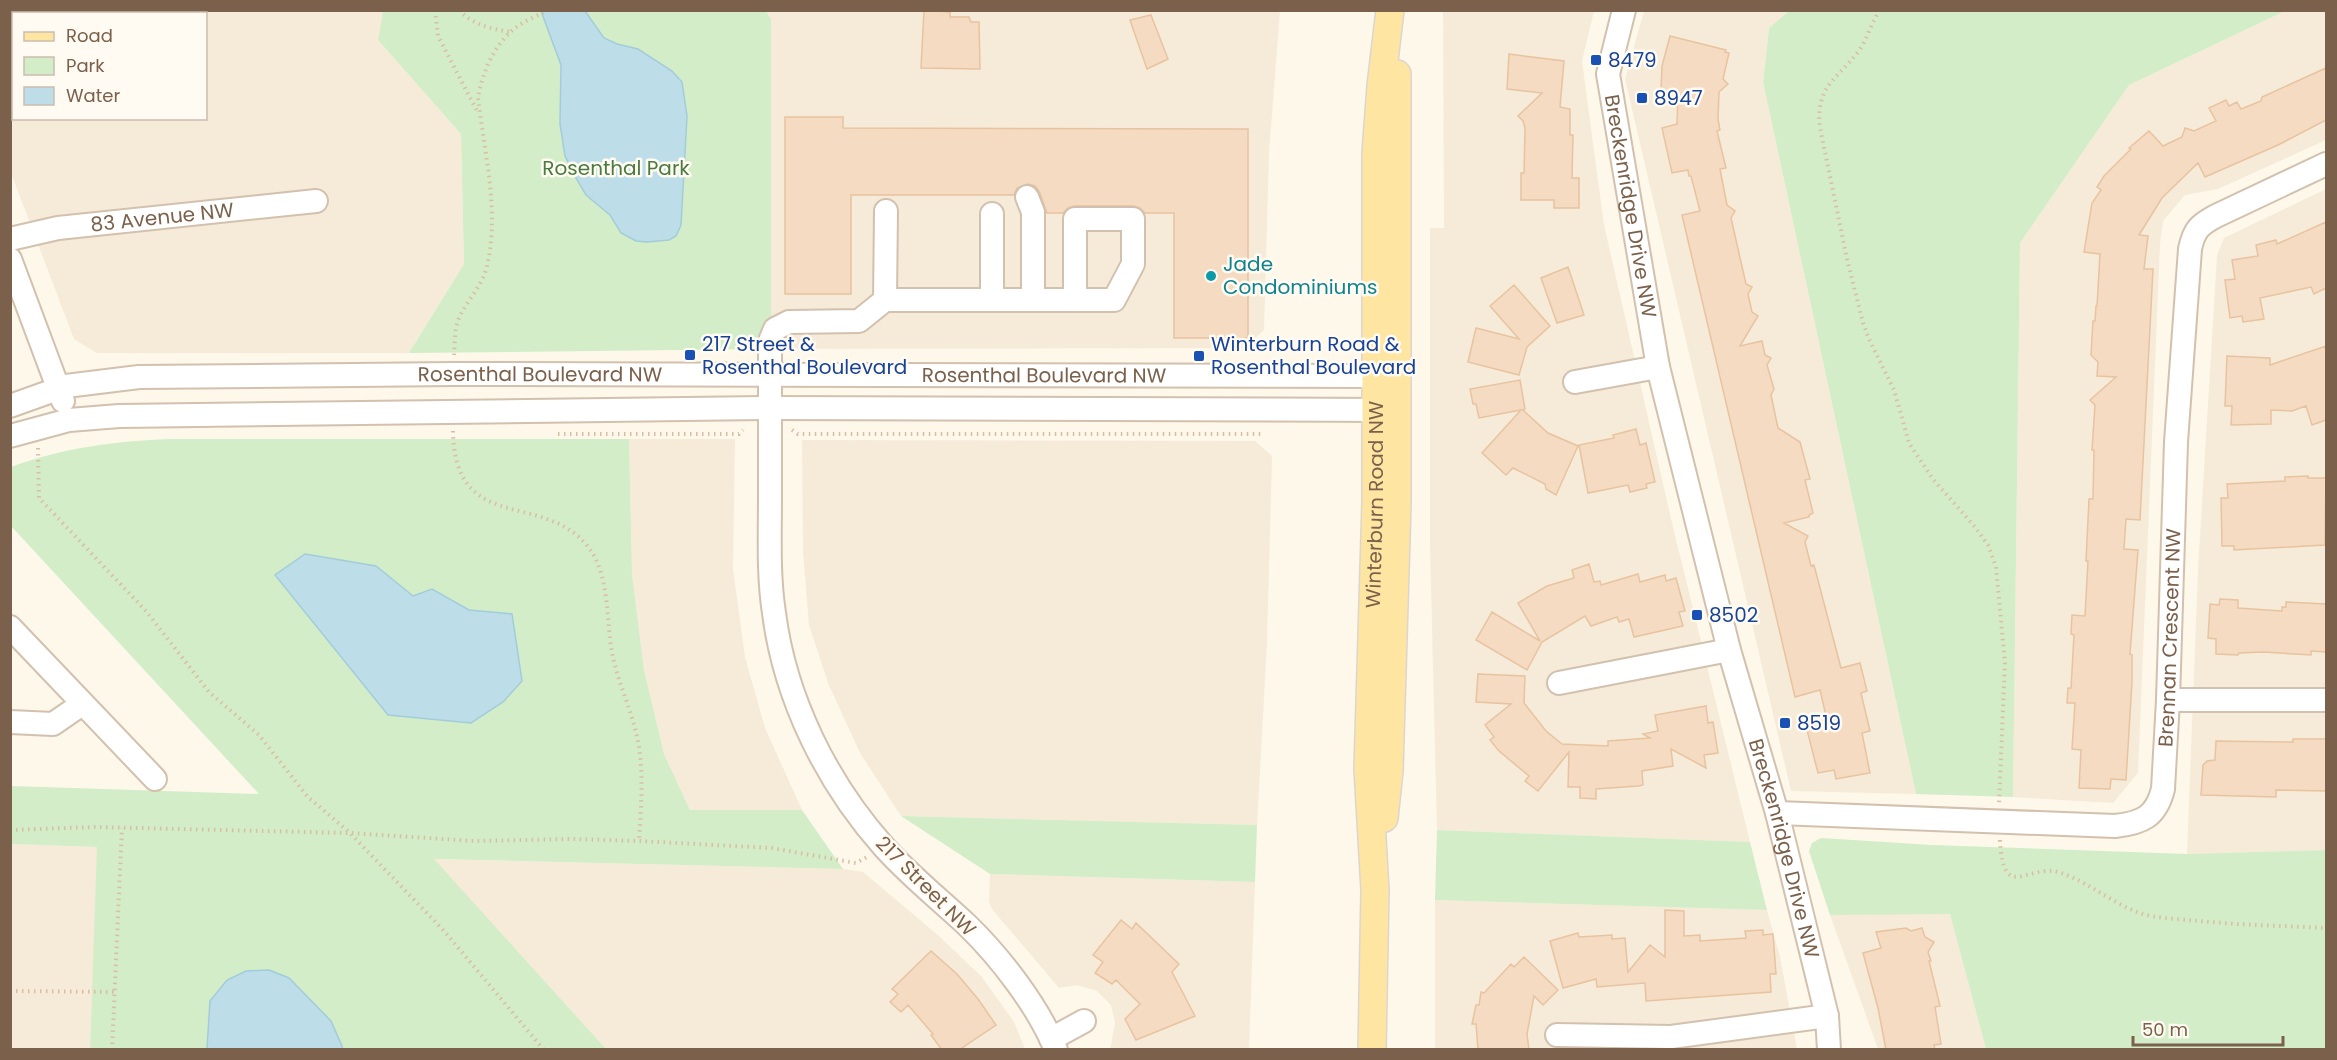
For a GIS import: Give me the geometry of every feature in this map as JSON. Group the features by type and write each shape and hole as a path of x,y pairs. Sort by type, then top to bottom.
{"main road":[{"name":"Winterburn Road NW","path":"1372,1050 1376,890 1389,771 1397,504 1386,410 1398,87 1392,10"}],"street":[{"name":"Breckenridge Drive NW","path":"1624,10 1608,74 1658,367 1729,650 1777,813 1827,1016 1830,1050"},
{"name":"Brennan Crescent NW","path":"1777,813 2115,826 2140,821 2151,814 2159,803 2163,789 2176,442 2190,249 2193,236 2201,224 2326,164"},
{"name":"83 Avenue NW","path":"10,239 58,228 316,201"},
{"path":"1032,202 1033,300"},
{"path":"886,211 885,300 1075,300"},
{"path":"992,214 992,300"},
{"path":"10,259 60,388 69,420"},
{"name":"217 Street NW","path":"885,300 859,321 789,322 775,329 770,341 770,542 774,612 789,679 801,714 837,786 883,847 969,927 995,955 1014,978 1053,1044 1084,1021"},
{"path":"1575,382 1658,367"},
{"name":"Rosenthal Boulevard NW","path":"10,406 60,388 87,382 139,377 770,374 1386,376"},
{"name":"Rosenthal Boulevard NW","path":"10,436 69,420 119,416 770,408 1386,410"},
{"path":"10,627 155,779"},
{"path":"1559,683 1729,650"},
{"path":"2168,700 2326,700"},
{"path":"10,722 53,724 82,704"},
{"path":"1557,1035 1671,1036 1827,1016"}],"path":[{"path":"435,10 438,36 480,117"},
{"path":"459,10 466,18 483,26 511,32"},
{"path":"454,366 455,332 459,318 479,288 487,266 490,242 491,208 478,97 481,83 496,47 515,28 548,10"},
{"path":"1880,10 1858,52 1832,79 1821,97 1818,112 1820,128 1847,259 1863,322 1894,390 1909,443 1932,478 1982,536 1996,567 2005,663 1999,797"},
{"path":"453,423 456,461 461,476 469,488 482,498 502,507 557,524 573,532 588,547 598,563 613,656 639,748 642,787 639,841"},
{"path":"549,434 739,434 743,430"},
{"path":"795,430 798,434 1263,434"},
{"path":"442,434 465,434"},
{"path":"36,439 39,450 39,498 146,612 209,692 259,735 307,796 350,833 444,932 544,1050"},
{"path":"10,830 122,828 350,833 474,841 572,839 639,841 772,848 856,863 867,857"},
{"path":"112,1050 122,828"},
{"path":"2001,847 2002,861 2006,870 2014,877 2024,877 2044,871 2056,872 2074,878 2141,913 2198,921 2326,928"},
{"path":"10,991 115,992"}],"shaded area":[{"path":"11,11 383,11 378,40 461,134 464,264 409,353 97,353 74,339 11,173"},
{"path":"766,11 1280,11 1269,152 1264,330 1244,348 771,349 771,19"},
{"path":"1443,11 1594,11 1582,61 1604,225 1672,523 1750,842 1437,830 1430,546 1430,228 1444,228"},
{"path":"1644,11 1789,11 1769,28 1763,82 1916,794 1791,791 1625,79"},
{"path":"2285,11 2326,11 2326,140 2218,189 2185,195 2163,221 2160,244 2138,773 2113,803 2013,797 2020,243 2129,85"},
{"path":"2326,189 2326,850 2187,854 2198,570 2217,255 2224,238"},
{"path":"629,439 735,439 733,569 745,657 765,728 802,810 690,810 664,754 644,670 632,574"},
{"path":"802,440 1255,441 1272,456 1267,642 1257,825 901,816 860,753 828,683 809,625 803,552"},
{"path":"11,844 98,847 90,1049 11,1050"},
{"path":"433,859 843,869 863,872 939,936 982,977 1014,1022 1025,1049 606,1049"},
{"path":"990,874 1255,882 1249,1049 1109,1049 1115,1022 1111,1005 1097,991 1077,985 1059,988 992,909 989,902"},
{"path":"1435,900 1767,910 1780,957 1797,1049 1435,1049"},
{"path":"1950,913 1986,1049 1878,1049 1830,915"}],"green space":[{"name":"Rosenthal Park","path":"383,11 766,11 771,19 771,349 409,353 464,264 461,134 378,40"},
{"path":"1789,11 2285,11 2129,85 2020,243 2013,797 1916,794 1763,82 1769,28"},
{"path":"170,439 629,439 632,574 644,670 664,754 690,810 802,810 843,869 434,859 606,1049 90,1049 97,847 11,844 11,786 259,794 11,526 11,467 30,460 89,447"},
{"path":"901,816 1257,825 1255,882 990,874"},
{"path":"1437,830 1750,842 1767,910 1435,900"},
{"path":"1821,838 1932,845 2187,854 2326,850 2326,1049 1986,1049 1950,914 1830,915 1809,851 1812,843"}],"water":[{"path":"541,11 585,11 604,38 638,49 672,71 682,82 687,116 681,225 676,236 669,240 636,241 621,233 610,215 586,195 565,156 560,124 561,65"},
{"path":"305,554 376,566 413,596 432,589 469,610 512,614 522,681 503,702 471,723 388,715 275,575"},
{"path":"269,970 289,978 331,1021 342,1049 207,1049 210,1001 227,980 246,971"}],"building":[{"path":"924,10 950,12 950,17 969,17 971,22 979,22 980,69 921,68"},
{"path":"1151,15 1168,59 1147,69 1130,20"},
{"path":"1670,36 1726,50 1725,52 1729,53 1723,79 1728,84 1719,92 1720,130 1717,131 1726,168 1720,169 1727,205 1735,211 1731,218 1746,284 1752,287 1748,294 1752,312 1758,316 1740,346 1762,341 1765,355 1771,358 1767,365 1774,389 1771,395 1778,428 1800,442 1810,479 1805,480 1813,513 1809,517 1784,523 1808,536 1805,542 1811,566 1814,565 1841,668 1860,663 1867,691 1861,693 1870,731 1862,733 1870,773 1836,779 1834,770 1818,773 1806,726 1827,720 1820,690 1795,697 1682,215 1700,211 1688,170 1672,173 1662,128 1677,124 1678,92 1661,91 1662,66"},
{"path":"1509,54 1564,61 1560,107 1570,109 1570,135 1573,135 1572,178 1579,178 1579,208 1554,208 1554,200 1521,200 1525,128 1518,116 1542,93 1507,89"},
{"path":"2326,68 2326,120 2278,145 2205,177 2198,163 2162,198 2139,235 2148,236 2144,269 2153,269 2140,520 2126,519 2124,549 2138,550 2130,654 2132,655 2132,682 2126,780 2111,779 2110,789 2079,788 2081,750 2072,749 2075,703 2067,703 2068,688 2071,688 2074,635 2071,634 2072,615 2085,616 2089,499 2093,499 2094,450 2092,450 2095,405 2090,400 2116,377 2097,376 2098,362 2091,355 2100,254 2084,252 2092,203 2101,190 2097,187 2104,176 2131,149 2129,148 2149,131 2163,146 2182,137 2185,128 2194,131 2216,121 2209,108 2226,100 2229,106 2237,102 2241,109"},
{"path":"785,117 843,117 843,128 1248,129 1248,338 1174,338 1174,213 1145,213 1133,206 1075,206 1063,213 1047,213 1039,191 1035,186 1028,184 1017,188 1014,195 851,195 851,294 785,294"},
{"path":"2326,222 2326,288 2314,294 2311,287 2260,298 2264,319 2243,322 2242,316 2230,318 2225,280 2235,279 2232,260 2258,256 2256,245 2276,240 2277,244"},
{"path":"1568,267 1584,315 1557,323 1541,278"},
{"path":"1514,285 1550,326 1527,347 1519,375 1468,362 1476,328 1519,339 1490,306"},
{"path":"2326,346 2326,420 2312,425 2306,406 2292,411 2271,410 2271,424 2231,425 2232,406 2225,406 2227,356 2270,358 2270,365"},
{"path":"1520,380 1525,409 1523,410 1548,433 1578,446 1556,495 1546,489 1545,484 1513,468 1506,475 1482,453 1521,410 1479,418 1470,389"},
{"path":"1636,429 1640,445 1646,443 1655,482 1646,484 1647,488 1630,492 1628,485 1588,493 1579,445 1614,438 1613,435"},
{"path":"2308,476 2308,478 2326,478 2325,545 2234,550 2234,546 2222,546 2221,498 2228,498 2227,484 2285,481 2285,477"},
{"path":"1589,564 1594,582 1600,581 1601,585 1638,574 1640,582 1665,575 1666,581 1676,578 1685,611 1679,612 1683,626 1634,637 1629,619 1619,622 1617,617 1591,626 1585,616 1542,642 1527,670 1476,640 1492,612 1540,641 1518,603 1547,586 1574,578 1572,570"},
{"path":"2220,599 2238,600 2238,608 2282,611 2282,607 2286,607 2286,602 2326,604 2326,652 2311,651 2311,655 2264,652 2239,653 2238,655 2216,654 2216,639 2208,638 2210,604 2219,605"},
{"path":"1478,674 1525,676 1524,703 1546,731 1562,744 1608,746 1608,741 1650,738 1643,734 1658,731 1655,715 1706,706 1708,723 1713,722 1718,753 1704,755 1706,768 1671,749 1673,766 1642,771 1643,785 1596,789 1596,799 1580,798 1580,787 1568,787 1569,752 1538,791 1525,781 1529,776 1499,751 1490,740 1494,737 1485,725 1511,704 1476,702"},
{"path":"2293,739 2326,739 2326,791 2276,790 2276,797 2201,795 2203,765 2207,761 2215,760 2216,741 2293,742"},
{"path":"1665,910 1684,911 1684,936 1700,935 1700,941 1746,938 1745,931 1763,930 1763,935 1773,934 1776,974 1770,974 1771,992 1646,1001 1645,983 1597,987 1596,979 1563,988 1550,941 1578,933 1579,937 1612,935 1612,939 1625,938 1628,972 1650,945 1665,957"},
{"path":"1121,920 1132,929 1136,923 1179,964 1172,972 1195,1016 1136,1040 1125,1019 1140,1004 1116,980 1112,984 1095,973 1103,962 1093,955"},
{"path":"1906,928 1911,931 1922,928 1925,937 1934,942 1928,952 1940,1006 1935,1007 1941,1044 1934,1045 1935,1050 1886,1050 1878,1008 1863,953 1881,948 1876,932"},
{"path":"931,951 957,974 996,1025 959,1050 942,1050 931,1035 933,1034 908,1005 901,1012 890,1002 898,994 892,989"},
{"path":"1524,957 1558,990 1543,1005 1534,996 1527,1034 1529,1050 1478,1050 1476,1024 1472,1024 1481,992 1484,993 1511,964 1514,967"}],"place":[{"name":"8479","path":"1596,60"},
{"name":"8947","path":"1642,98"},
{"name":"Jade Condominiums","path":"1211,276"},
{"name":"217 Street & Rosenthal Boulevard","path":"690,355"},
{"name":"Winterburn Road & Rosenthal Boulevard","path":"1199,356"},
{"name":"8502","path":"1697,615"},
{"name":"8519","path":"1785,723"}]}
